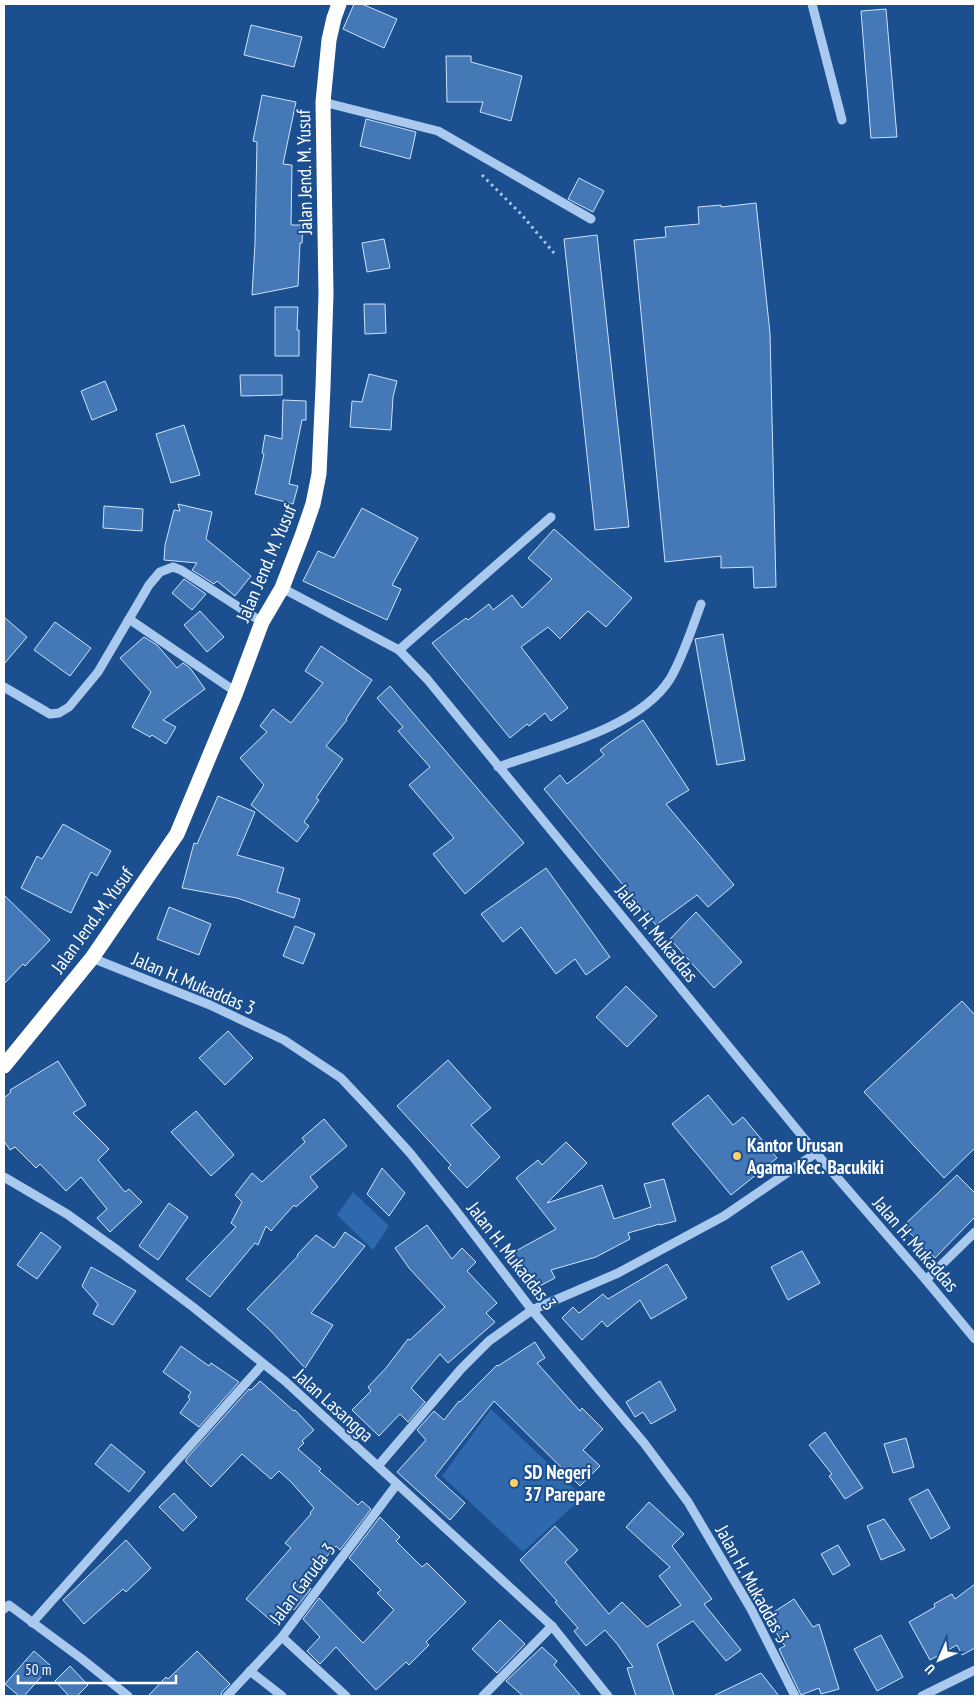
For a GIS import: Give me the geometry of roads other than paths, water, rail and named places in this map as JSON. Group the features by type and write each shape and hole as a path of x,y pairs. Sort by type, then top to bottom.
{"highway":[{"name":"Jalan Jend. M. Yusuf","path":"4,1066 92,958 178,834 236,692 262,622 282,588 313,504 319,474 326,294 323,102 329,40 339,4"}],"street":[{"path":"812,4 842,120"},
{"path":"323,102 438,131 591,219"},
{"path":"399,650 551,516"},
{"path":"4,687 50,714 59,713 69,707 98,672 155,578 160,572 173,567 181,570 262,622"},
{"name":"Jalan H. Mukaddas","path":"282,588 399,650 427,679 816,1153 975,1339"},
{"path":"498,767 577,742 636,711 670,679 701,604"},
{"path":"129,620 236,692"},
{"name":"Jalan H. Mukaddas 3","path":"92,958 210,1005 284,1040 341,1078 410,1152 532,1310 644,1443 688,1502 751,1610 795,1696"},
{"path":"378,1466 461,1369 489,1341 532,1310 618,1273 724,1216 816,1153"},
{"name":"Jalan Lasangga","path":"4,1177 67,1214 193,1307 264,1364 552,1626 608,1696"},
{"path":"926,1280 975,1232"},
{"path":"32,1623 264,1364"},
{"name":"Jalan Garuda 3","path":"228,1696 282,1637 397,1484"},
{"path":"5,1605 32,1623 128,1696"},
{"path":"483,1696 552,1626"},
{"path":"282,1637 346,1696"},
{"path":"922,1696 975,1670"},
{"path":"250,1671 282,1696"}],"place":[{"name":"Kantor Urusan Agama Kec. Bacukiki","path":"737,1156"},
{"name":"SD Negeri 37 Parepare","path":"514,1483"}]}
